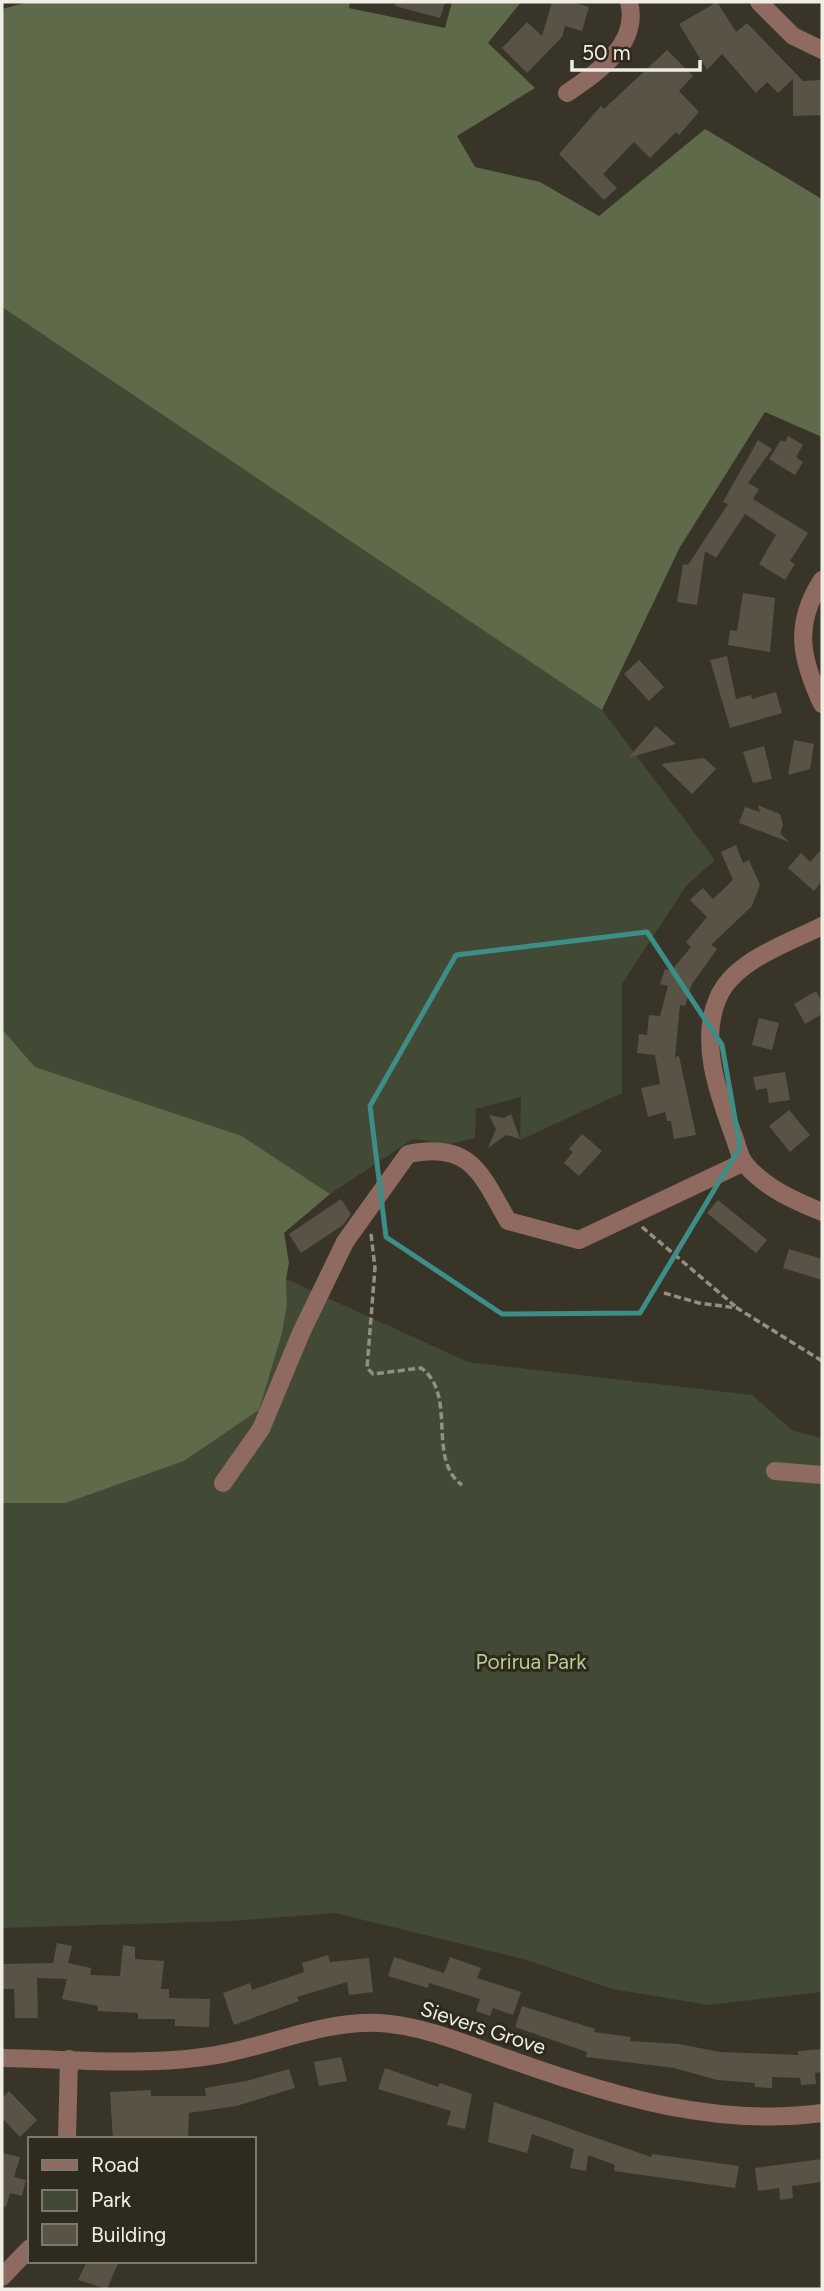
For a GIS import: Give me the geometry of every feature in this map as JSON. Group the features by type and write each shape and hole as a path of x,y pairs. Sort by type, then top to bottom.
{"street":[{"path":"567,93 594,75 629,35 633,16 629,2"},
{"path":"759,2 793,36 822,50"},
{"path":"822,580 808,610 802,652 822,704"},
{"path":"822,926 748,965 718,997 712,1021 711,1057 721,1101 744,1163 771,1187 822,1212"},
{"path":"223,1483 261,1429 276,1389 345,1242 408,1154 426,1150 447,1153 475,1164 508,1221 579,1240 744,1163"},
{"path":"775,1471 822,1475"},
{"name":"Sievers Grove","path":"2,2058 179,2060 205,2057 312,2030 377,2023 406,2026 439,2035 570,2081 663,2107 730,2116 822,2113"},
{"path":"66,2137 69,2059"},
{"path":"2,2277 28,2250"}],"path":[{"path":"368,1211 375,1268 367,1368 373,1374 386,1375 421,1368 431,1375 437,1386 446,1458 455,1480 462,1485"},
{"path":"629,1216 737,1307 822,1361"},
{"path":"664,1293 699,1303 737,1307"}],"highlighted area":[{"path":"647,932 722,1045 740,1147 640,1313 502,1314 386,1237 370,1106 456,955"}],"green space":[{"path":"28,2 350,2 349,8 445,28 452,2 521,2 488,43 535,88 457,136 475,167 540,182 599,216 705,129 822,199 822,437 765,412 680,547 602,710 2,307 2,9"},
{"path":"2,307 602,710 715,860 686,886 622,984 622,1093 520,1140 521,1097 476,1109 475,1138 449,1144 413,1139 330,1194 242,1136 35,1067 2,1029"},
{"path":"2,1029 35,1067 242,1136 330,1194 284,1233 289,1263 286,1279 287,1304 282,1333 259,1410 184,1461 66,1503 2,1503"},
{"name":"Porirua Park","path":"286,1279 468,1362 752,1395 793,1431 822,1438 822,1992 708,2005 612,1989 527,1960 335,1913 231,1921 2,1928 2,1503 66,1503 184,1461 259,1410 287,1304"}],"building":[{"path":"396,2 445,2 440,18 395,6"},
{"path":"552,2 571,2 589,7 582,31 565,26 562,37 527,73 502,48 527,22 542,36"},
{"path":"717,2 736,32 747,23 803,81 822,80 822,115 793,116 793,79 778,93 767,82 756,93 722,54 707,70 679,24"},
{"path":"667,50 693,76 679,91 699,112 679,135 676,132 650,158 634,142 603,174 617,188 604,200 559,154 601,106 604,109"},
{"path":"788,436 803,445 796,457 803,462 795,475 769,459 781,440 785,442"},
{"path":"758,440 772,449 748,483 759,489 753,499 808,533 790,561 795,564 785,580 759,564 776,535 745,514 716,558 705,551 697,605 677,602 683,564 688,565 728,504 723,502"},
{"path":"743,593 775,598 770,652 728,645 730,630 737,631"},
{"path":"727,656 736,699 751,695 752,699 776,692 782,713 730,728 710,660"},
{"path":"639,660 664,687 649,701 624,674"},
{"path":"656,726 676,744 628,758"},
{"path":"794,740 814,744 810,769 788,775"},
{"path":"764,746 772,779 753,783 743,752"},
{"path":"704,758 716,769 692,794 661,764"},
{"path":"758,805 780,814 783,825 780,833 789,842 739,823 745,807 760,812"},
{"path":"736,845 743,863 749,860 760,885 752,906 711,945 717,949 692,984 685,1006 680,1005 675,1057 679,1056 696,1135 674,1139 671,1121 667,1121 665,1112 648,1117 641,1088 660,1084 655,1055 637,1053 639,1034 647,1035 649,1015 660,1016 668,986 660,984 665,969 671,971 691,947 686,942 707,917 690,900 703,888 713,899 733,880 721,852"},
{"path":"822,849 822,881 814,891 788,868 801,853 810,862"},
{"path":"816,991 822,1002 822,1014 805,1024 794,1004"},
{"path":"759,1018 779,1023 772,1050 752,1045"},
{"path":"785,1072 790,1100 769,1103 767,1088 756,1090 753,1077"},
{"path":"789,1110 810,1135 790,1152 769,1126"},
{"path":"511,1114 520,1139 506,1135 488,1148 496,1129 489,1115 504,1118"},
{"path":"582,1134 602,1151 579,1176 564,1163 573,1152 569,1149"},
{"path":"341,1199 351,1214 343,1225 301,1253 289,1234"},
{"path":"718,1200 767,1240 756,1253 707,1213"},
{"path":"789,1249 822,1259 822,1280 783,1268"},
{"path":"57,1943 72,1946 68,1963 91,1968 90,1975 120,1976 123,1945 135,1947 135,1959 164,1961 161,1989 169,1989 169,1998 210,1999 209,2027 175,2026 175,2019 138,2019 138,2013 98,2011 98,2006 62,1999 67,1979 37,1978 38,2018 15,2018 14,1989 2,1989 2,1964 53,1963"},
{"path":"328,1955 330,1962 369,1958 373,1992 349,1995 347,1982 297,1997 299,2001 234,2025 223,1993 250,1983 252,1990 304,1972 302,1963"},
{"path":"394,1957 444,1973 450,1957 481,1968 477,1978 521,1992 513,2015 493,2008 490,2016 476,2011 480,1999 429,1983 428,1988 388,1976"},
{"path":"522,2006 595,2029 594,2032 631,2037 630,2041 679,2044 720,2052 798,2055 798,2051 822,2049 822,2072 815,2073 816,2084 801,2085 800,2078 772,2077 772,2088 755,2087 755,2083 717,2080 674,2068 586,2057 587,2052 515,2027"},
{"path":"341,2057 347,2081 319,2086 314,2062"},
{"path":"385,2068 438,2087 440,2083 472,2094 465,2129 447,2125 451,2111 378,2089"},
{"path":"289,2069 295,2088 236,2106 189,2113 188,2137 113,2137 110,2092 151,2090 151,2096 206,2096 205,2088 246,2081"},
{"path":"9,2091 37,2120 20,2137 2,2118 2,2098"},
{"path":"494,2102 651,2157 652,2154 739,2166 735,2188 614,2171 615,2165 588,2155 586,2171 570,2168 574,2149 532,2134 527,2153 488,2142"},
{"path":"2,2153 20,2157 14,2177 26,2180 22,2196 10,2193 6,2207 2,2206"},
{"path":"822,2159 822,2182 792,2186 793,2198 780,2200 779,2188 758,2191 755,2168"},
{"path":"86,2263 118,2263 107,2289 78,2280"}]}
